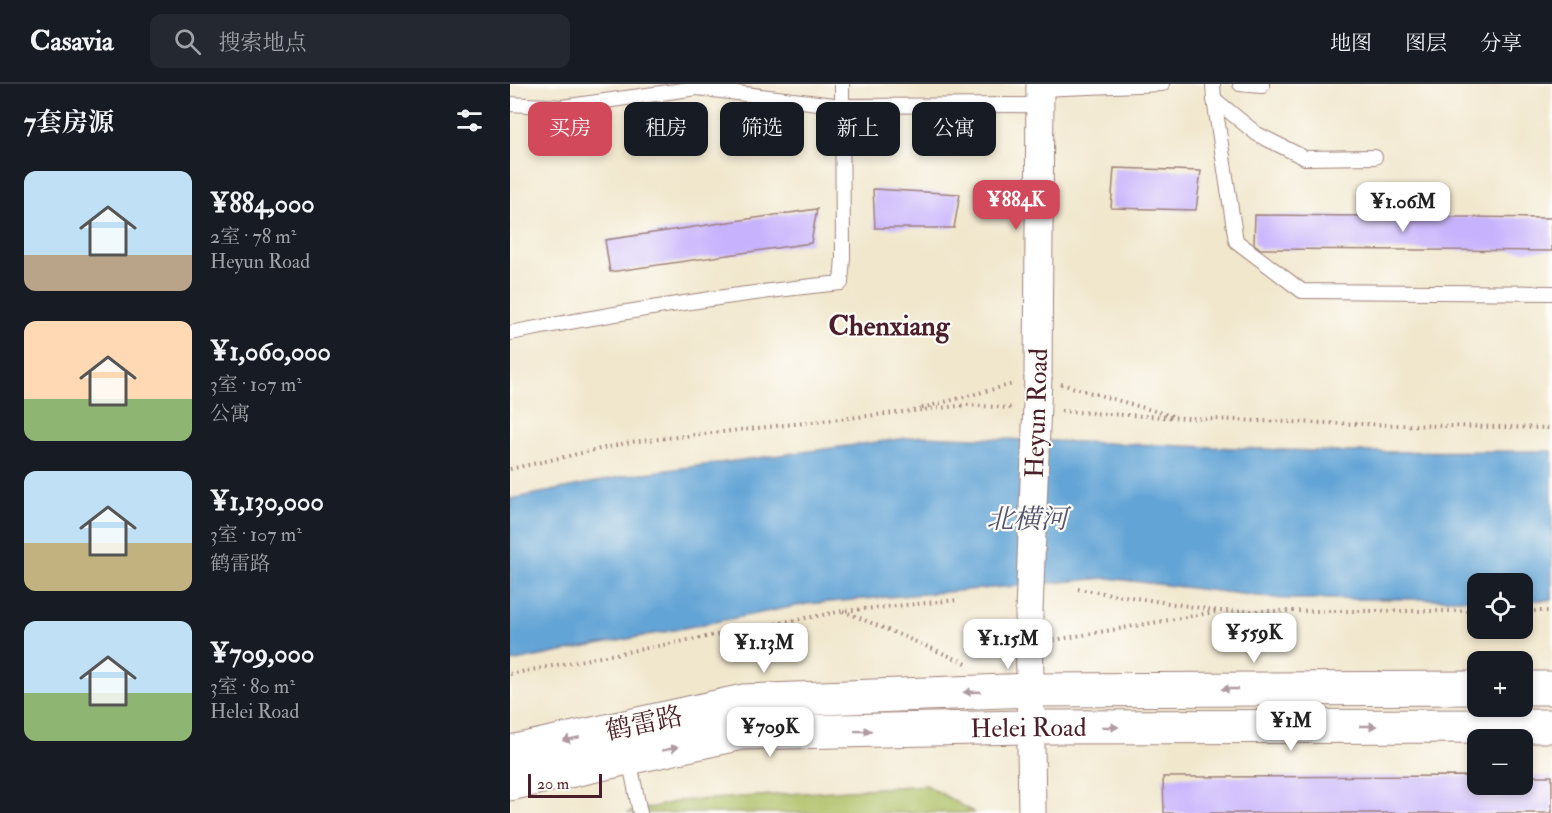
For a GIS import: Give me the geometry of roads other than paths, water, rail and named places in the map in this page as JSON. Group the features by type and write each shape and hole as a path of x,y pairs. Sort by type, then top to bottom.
{"street":[{"name":"Heyun Road","path":"1032,813 1029,612 1038,377 1040,93"},
{"name":"鹤雷路","path":"510,752 743,701 1030,690 1467,688"},
{"path":"1533,688 1552,688"},
{"name":"Helei Road","path":"510,784 742,733 1030,727 1552,726"}],"lane":[{"path":"842,84 842,102"},
{"path":"900,102 1162,84"},
{"path":"1213,84 1236,241 1302,291 1552,293"},
{"path":"1240,84 1262,84"},
{"path":"510,104 562,107 697,88 816,103"},
{"path":"1214,99 1257,134 1305,158 1375,157"},
{"path":"510,333 719,297 841,283 842,156"},
{"path":"628,758 640,813"}],"water":[{"name":"北横河","path":"922,436 1341,452 1552,451 1552,600 1533,600 1533,573 1467,573 1467,599 1283,599 1107,578 807,604 510,662 510,499 630,475"}],"district":[{"name":"Chenxiang","path":"889,325"}]}
